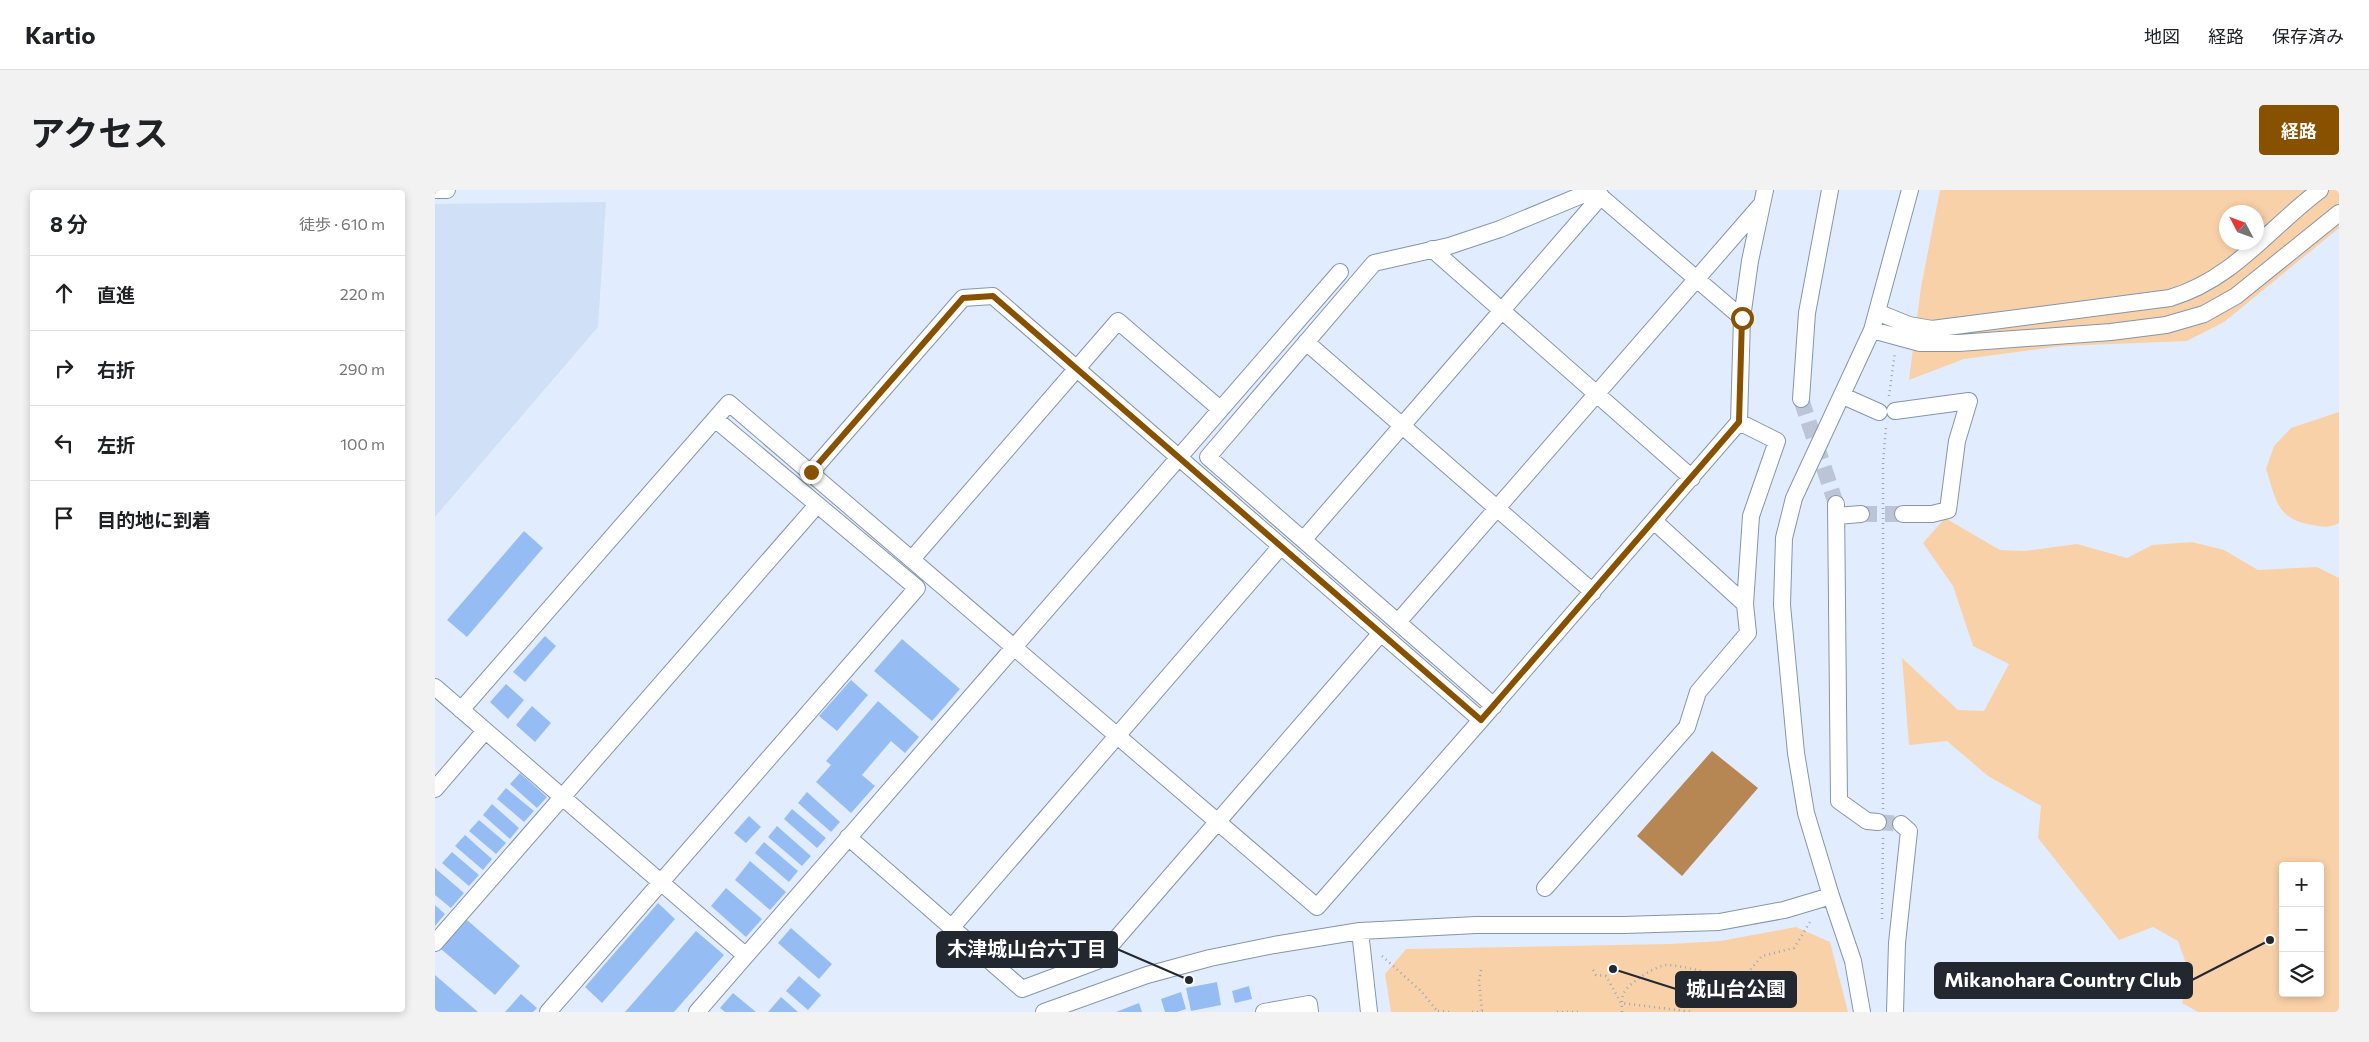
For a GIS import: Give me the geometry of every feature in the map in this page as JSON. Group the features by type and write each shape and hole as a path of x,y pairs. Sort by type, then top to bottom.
{"street":[{"path":"435,190 447,190"},
{"path":"1801,399 1807,313 1830,190"},
{"path":"1863,1012 1853,961 1806,813 1795,753 1782,605 1784,538 1794,498 1872,330 1910,190"},
{"path":"1877,312 1909,325 1932,329 1983,324 2170,298 2194,291 2238,262 2319,190"},
{"path":"1494,706 1208,457 1374,263 1449,246 1500,230 1596,192"},
{"path":"1596,192 1742,318"},
{"path":"1304,539 1501,311 1596,192"},
{"path":"1398,622 1696,279 1763,197"},
{"path":"461,710 729,403 1116,737 1317,907 1494,706 1739,422 1742,318 1750,261 1763,197"},
{"path":"1872,330 1919,344 2111,332 2166,325 2204,314 2236,296 2339,213"},
{"path":"1432,249 1692,478"},
{"path":"697,1012 1340,272"},
{"path":"811,472 963,298 993,296 1481,720"},
{"path":"912,559 1118,321 1220,409"},
{"path":"1306,342 1593,592"},
{"path":"1843,396 1887,413 1969,401 1957,442 1949,510 1932,514 1903,514"},
{"path":"548,1012 917,588 715,419"},
{"path":"1545,888 1687,727 1698,692 1748,633 1745,604 1751,516 1777,441 1739,422"},
{"path":"435,943 817,505"},
{"path":"1861,514 1836,510 1839,801 1867,821 1881,822"},
{"path":"1654,521 1745,604"},
{"path":"952,927 1281,546"},
{"path":"848,836 1022,989 1097,961 1381,633"},
{"path":"435,687 745,955"},
{"path":"435,790 485,731"},
{"path":"1895,1012 1897,943 1909,830 1901,824"},
{"path":"1044,1012 1147,975 1209,958 1359,931 1477,925 1624,925 1719,922 1784,910 1831,896"},
{"path":"1359,931 1369,1012"},
{"path":"1264,1012 1309,1004 1310,1012"}],"path":[{"path":"1882,922 1883,463 1887,413 1897,338"},
{"path":"1621,1003 1624,991 1640,977 1666,965 1725,977 1744,977 1762,956 1794,948 1810,922"},
{"path":"1382,956 1421,991 1438,1012 1449,1012"},
{"path":"1472,1012 1483,1012 1479,981 1481,970"},
{"path":"1593,970 1595,975 1606,976 1621,1003 1623,1012"},
{"path":"1621,1003 1693,1012"},
{"path":"1557,1012 1578,1012"}],"shaded area":[{"path":"1940,190 2339,190 2339,228 2224,322 2187,341 2063,346 1964,359 1909,380 1921,287"},
{"path":"606,202 598,327 435,517 435,204"},
{"path":"2339,412 2339,523 2326,527 2301,522 2285,513 2280,507 2266,469 2274,446 2291,428"},
{"path":"1945,518 2000,550 2024,551 2077,544 2127,558 2152,545 2192,542 2224,550 2258,570 2317,567 2339,578 2339,1012 2198,1012 2182,1003 2190,975 2178,941 2153,927 2119,940 2038,838 2041,806 1988,776 1947,741 1909,745 1902,658 1958,710 1984,711 2009,664 1973,646 1953,586 1923,543"},
{"path":"1712,751 1758,788 1682,876 1637,836"},
{"path":"1796,927 1830,942 1848,1012 1391,1012 1385,974 1406,949 1671,944 1720,941"}],"building":[{"path":"524,531 543,548 467,637 447,620"},
{"path":"545,636 556,646 525,682 513,672"},
{"path":"902,639 960,689 932,721 874,671"},
{"path":"851,680 868,695 837,731 819,716"},
{"path":"506,684 524,700 508,719 490,702"},
{"path":"878,701 919,737 905,753 891,741 862,775 875,786 851,813 816,782 831,765 826,761"},
{"path":"532,706 551,723 535,742 516,725"},
{"path":"520,773 547,797 537,808 510,784"},
{"path":"506,788 534,811 524,822 497,799"},
{"path":"807,792 840,822 831,832 798,803"},
{"path":"492,804 519,828 510,839 483,815"},
{"path":"792,809 826,838 817,848 784,819"},
{"path":"749,816 761,827 746,843 734,833"},
{"path":"479,820 506,843 496,854 469,831"},
{"path":"777,826 811,856 802,866 768,837"},
{"path":"465,835 492,859 483,870 455,846"},
{"path":"764,842 798,871 789,882 755,853"},
{"path":"452,852 479,875 469,886 442,863"},
{"path":"750,861 786,892 770,910 735,880"},
{"path":"435,868 464,893 451,908 435,895"},
{"path":"726,888 762,919 746,937 711,906"},
{"path":"658,903 675,919 602,1003 585,987"},
{"path":"435,905 445,914 435,926"},
{"path":"467,920 520,966 495,995 441,949"},
{"path":"791,928 832,964 819,979 778,943"},
{"path":"696,931 724,955 674,1012 625,1012"},
{"path":"435,975 478,1012 437,1012 435,1010"},
{"path":"799,976 821,995 808,1010 786,991"},
{"path":"1217,982 1221,1005 1191,1011 1186,988"},
{"path":"1249,986 1252,999 1235,1003 1232,991"},
{"path":"1181,992 1186,1009 1177,1012 1165,1012 1161,999"},
{"path":"733,993 756,1012 725,1012 720,1008"},
{"path":"521,994 537,1008 533,1012 505,1012"},
{"path":"781,997 798,1012 768,1012"},
{"path":"1139,1003 1142,1012 1116,1012"}],"tunnel":[{"path":"1801,399 1836,504"},
{"path":"1861,514 1903,514"},
{"path":"1878,822 1901,824"}],"place":[{"name":"Mikanohara Country Club","path":"2270,940"},
{"name":"城山台公園","path":"1613,969"},
{"name":"木津城山台六丁目","path":"1189,980"}],"route":[{"path":"811,472 963,298 993,296 1481,720 1739,422 1742,318"}]}
